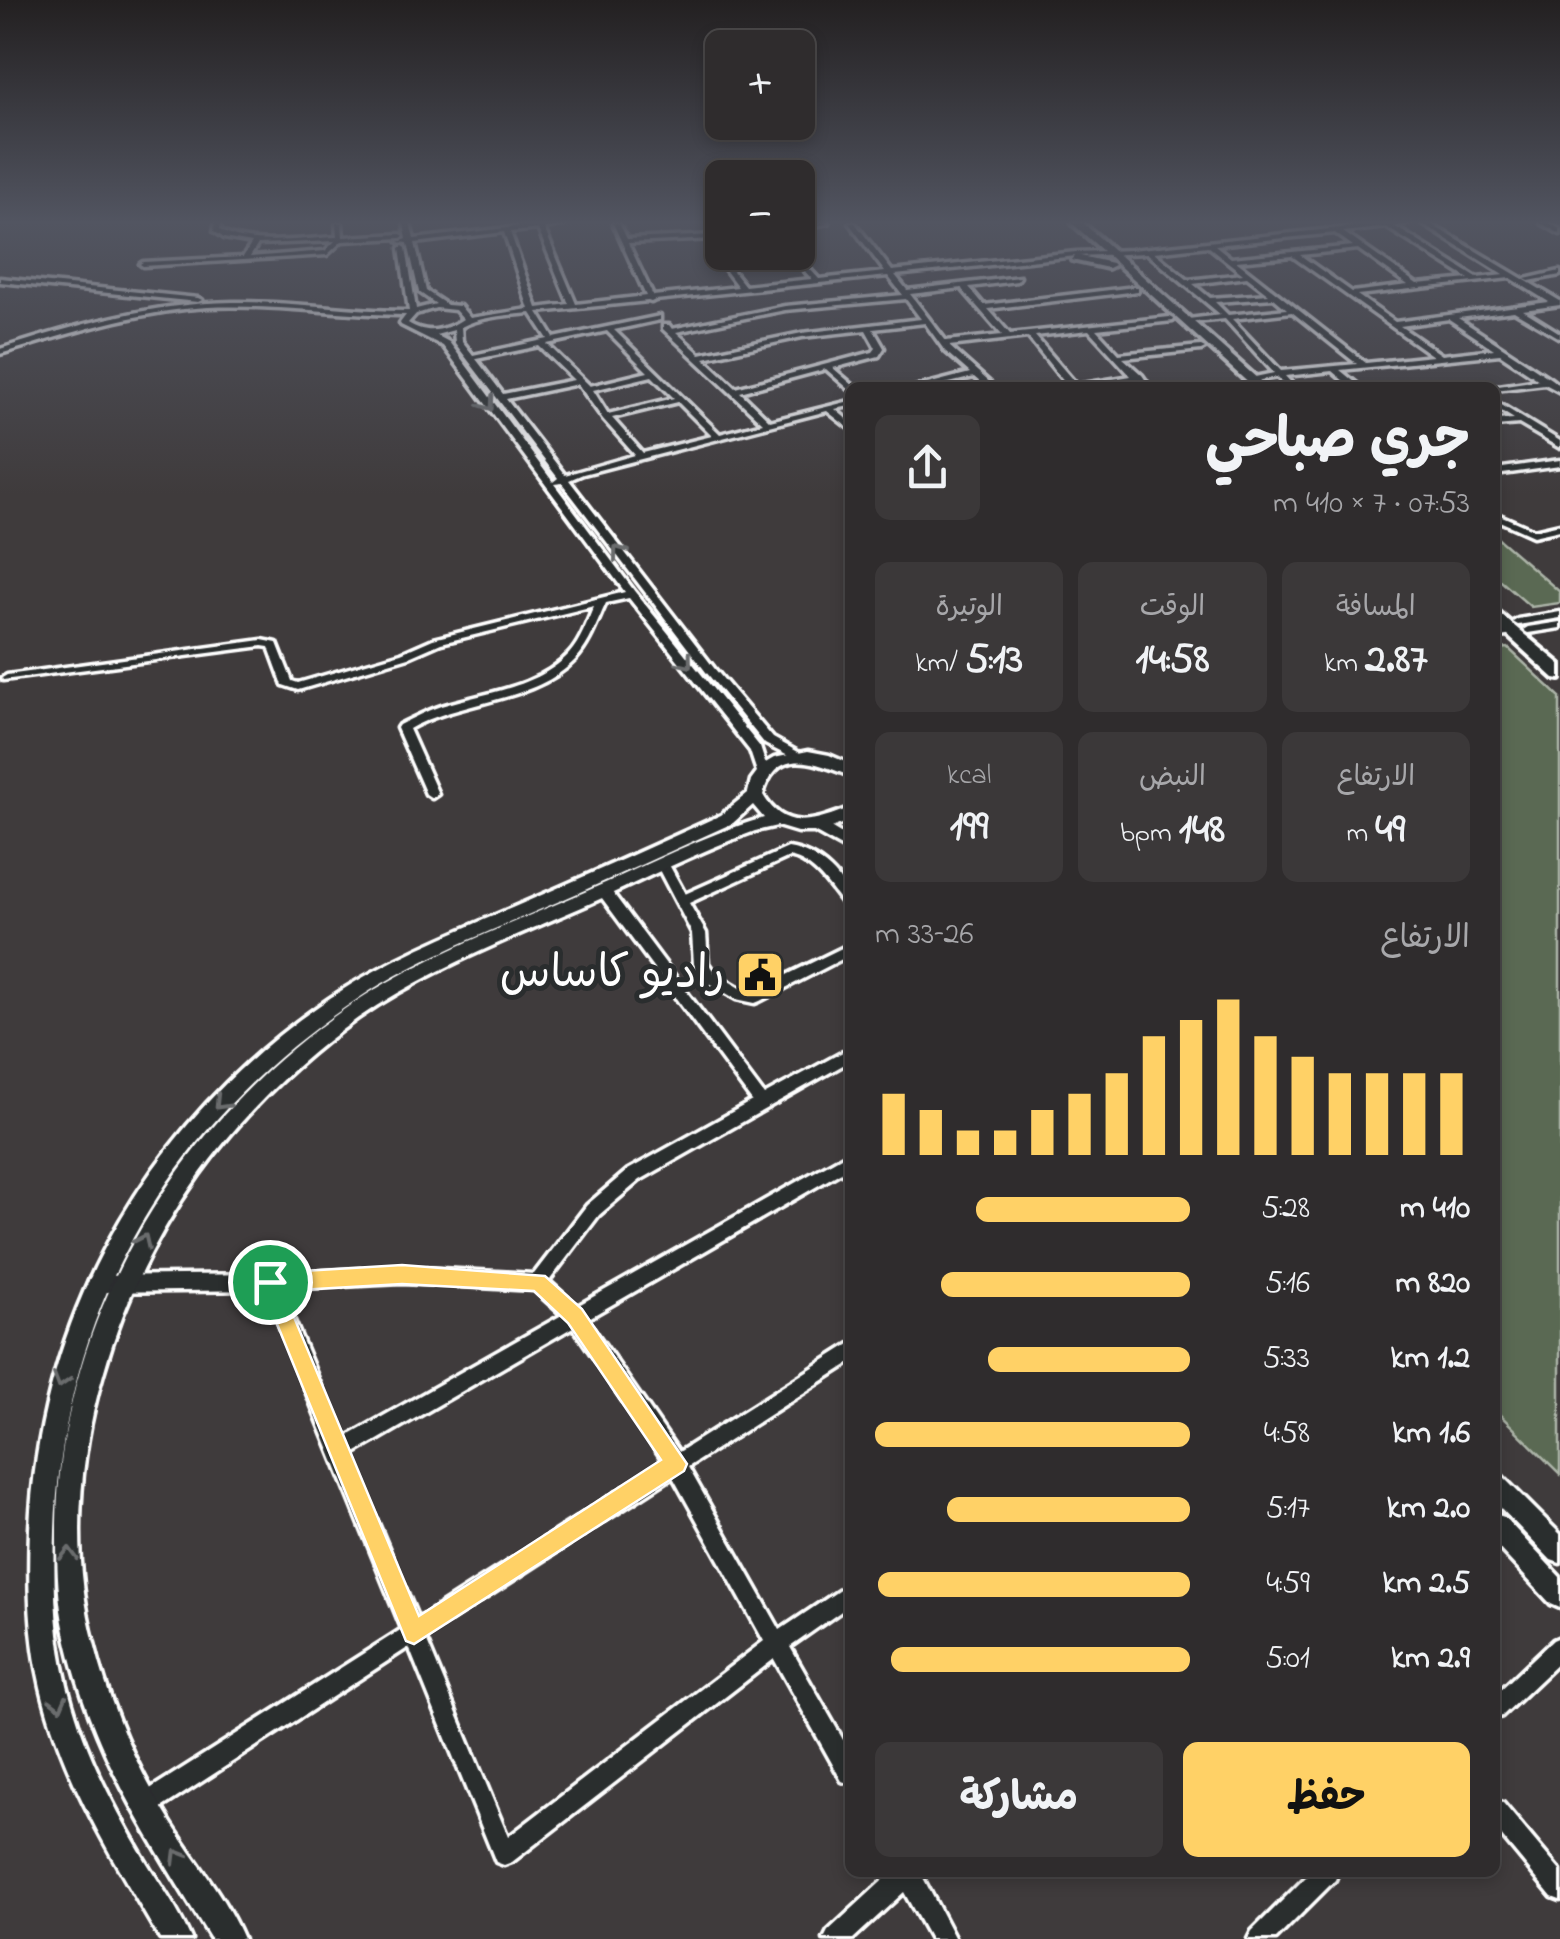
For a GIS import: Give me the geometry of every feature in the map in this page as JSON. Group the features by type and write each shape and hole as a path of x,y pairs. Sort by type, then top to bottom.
{"highway":[{"path":"1163,313 1201,348 1249,382"},
{"path":"1177,313 1250,382"},
{"path":"1507,626 1560,659"},
{"path":"1507,626 1560,674"}],"street":[{"path":"0,352 130,317 158,313"},
{"path":"228,1939 147,1804 102,1714 79,1630 68,1570 76,1446 87,1382 122,1285 151,1224 200,1152 259,1089 350,1015 420,965 727,819 755,795 762,772 756,750 630,594 446,344 404,323 345,313"},
{"path":"404,323 411,313"},
{"path":"456,313 463,320"},
{"path":"425,332 503,313"},
{"path":"536,313 552,340"},
{"path":"651,313 767,422"},
{"path":"788,313 802,335"},
{"path":"920,313 944,344 985,382"},
{"path":"989,313 1008,337"},
{"path":"1222,313 1286,382"},
{"path":"1188,322 1260,313"},
{"path":"1298,313 1365,366"},
{"path":"1379,313 1441,358"},
{"path":"1394,324 1476,313"},
{"path":"1525,313 1560,336"},
{"path":"671,331 751,314"},
{"path":"1450,317 1560,390"},
{"path":"471,358 656,318"},
{"path":"944,344 1170,319"},
{"path":"463,320 456,337 564,480 760,732 796,756"},
{"path":"698,357 802,335 926,321"},
{"path":"734,391 879,352 878,342 868,327"},
{"path":"608,328 717,436"},
{"path":"1092,328 1143,382"},
{"path":"1030,335 1070,382"},
{"path":"541,343 584,385 606,417 642,456"},
{"path":"1118,356 1201,348"},
{"path":"1260,382 1279,374 1502,351"},
{"path":"828,367 845,383"},
{"path":"1335,370 1350,382"},
{"path":"502,397 653,373"},
{"path":"941,382 975,374"},
{"path":"1110,382 1139,378"},
{"path":"1500,387 1548,382"},
{"path":"606,417 680,399"},
{"path":"549,485 642,456 845,404"},
{"path":"1500,406 1560,446"},
{"path":"828,408 845,422"},
{"path":"1500,423 1522,421"},
{"path":"1500,468 1560,460"},
{"path":"1500,518 1533,532 1560,527"},
{"path":"8,678 262,643 273,645 287,684 298,688 405,655 437,641 630,594"},
{"path":"432,794 403,728 528,685 550,672 573,656 602,601"},
{"path":"1507,626 1560,615"},
{"path":"1507,626 1560,625"},
{"path":"762,772 796,756 814,756 845,767"},
{"path":"755,795 766,813 778,820"},
{"path":"818,826 845,816"},
{"path":"176,1939 106,1815 65,1726 46,1647 40,1510 58,1386 96,1284 152,1182 181,1144 243,1079 349,995 750,826 778,820 818,826 845,843"},
{"path":"681,901 788,852 808,857 845,898"},
{"path":"662,864 698,933 701,964 710,978 741,995 755,997 845,952"},
{"path":"604,890 761,1102"},
{"path":"538,1282 611,1191 845,1057"},
{"path":"338,1452 845,1161"},
{"path":"96,1284 270,1282 402,1275 538,1282 575,1316 676,1464 845,1764"},
{"path":"270,1282 504,1854 845,1596"},
{"path":"147,1804 845,1356"},
{"path":"1500,1490 1560,1551"},
{"path":"1500,1531 1560,1595"},
{"path":"1500,1704 1560,1647"},
{"path":"1500,1817 1560,1889"},
{"path":"836,1939 903,1877"},
{"path":"909,1877 943,1939"},
{"path":"1260,1939 1322,1877"}],"green space":[{"path":"1500,540 1560,592 1560,603 1531,607 1500,580"},
{"path":"1508,648 1560,697 1560,1474 1500,1415 1500,649"}],"place":[{"name":"راديو كاساس","path":"760,975"}],"route":[{"path":"460,1275 538,1282 575,1316 676,1464 414,1632 270,1282 460,1275"}]}
